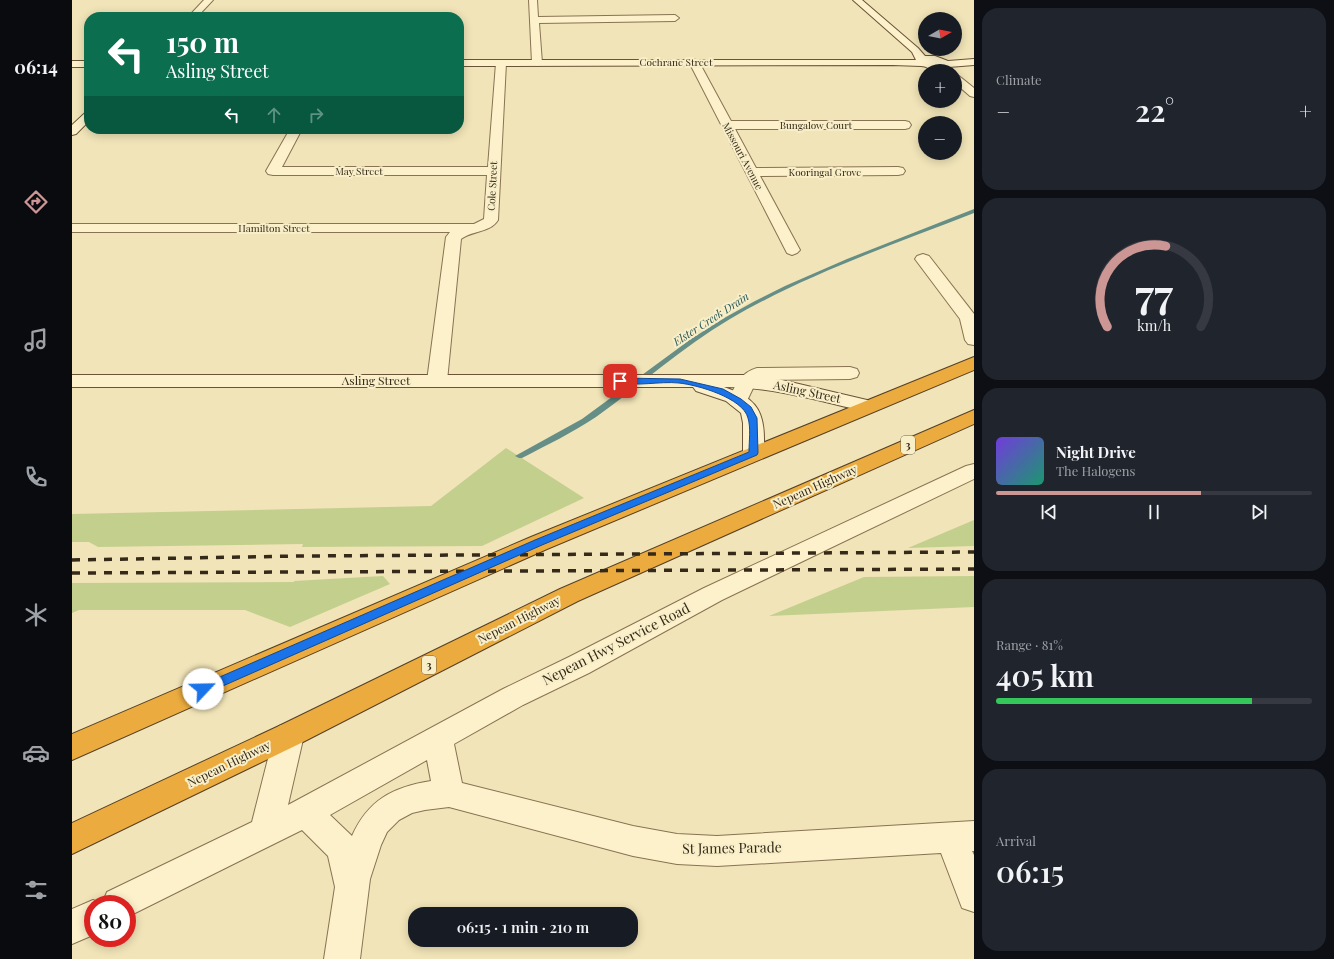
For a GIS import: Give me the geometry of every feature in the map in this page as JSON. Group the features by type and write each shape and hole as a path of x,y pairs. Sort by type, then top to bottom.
{"highway":[{"path":"72,747 539,543 956,369 974,363"},
{"path":"956,369 974,380"},
{"name":"Nepean Highway","path":"72,839 289,735 569,595 974,416"}],"street":[{"path":"197,12 209,0"},
{"path":"533,0 537,63"},
{"path":"857,0 915,50 935,64"},
{"path":"534,20 675,18"},
{"name":"Missouri Avenue","path":"694,62 792,250"},
{"name":"Cochrane Street","path":"464,63 893,62 935,64 971,62"},
{"name":"Cole Street","path":"437,381 454,237 460,232 486,224 491,220 501,63"},
{"path":"72,64 84,64"},
{"path":"962,84 974,94"},
{"path":"72,130 84,119"},
{"name":"Bungalow Court","path":"727,125 905,125"},
{"name":"May Street","path":"293,134 273,172 493,171"},
{"name":"Kooringal Grove","path":"752,172 898,171"},
{"name":"Hamilton Street","path":"72,228 475,228"},
{"path":"923,259 971,320 974,340"},
{"name":"Asling Street","path":"747,381 752,377 761,374 850,373"},
{"name":"Asling Street","path":"72,381 747,381 782,386 867,406"},
{"name":"Asling Street","path":"680,381 720,391 738,401 748,409 752,418 754,453"},
{"path":"738,401 747,381"},
{"name":"Nepean Hwy Service Road","path":"136,896 306,812 513,697 579,665 712,594 974,471"},
{"path":"266,832 289,735"},
{"path":"438,739 449,793"},
{"name":"St James Parade","path":"352,886 366,842 375,826 388,810 406,800 426,795 449,793 633,840 678,849 717,851 963,837"},
{"path":"306,812 342,848 352,886 342,959"},
{"path":"963,837 974,896"},
{"path":"72,927 84,921"}],"green space":[{"path":"506,448 584,498 482,546 302,547 303,544 98,547 89,542 72,542 72,514 431,506"},
{"path":"974,520 974,546 908,548"},
{"path":"383,576 390,584 290,627 245,610 79,610 72,613 72,583 294,582"},
{"path":"974,576 974,607 769,616 864,577"}],"waterway":[{"name":"Elster Creek Drain","path":"519,456 557,437 584,421 710,329 757,302 818,273 974,211"}],"railway":[{"path":"72,560 300,556 974,552"},
{"path":"72,573 974,569"}],"route":[{"path":"203,689 539,543 754,453 752,418 748,409 738,401 720,391 680,381 620,381"}]}
